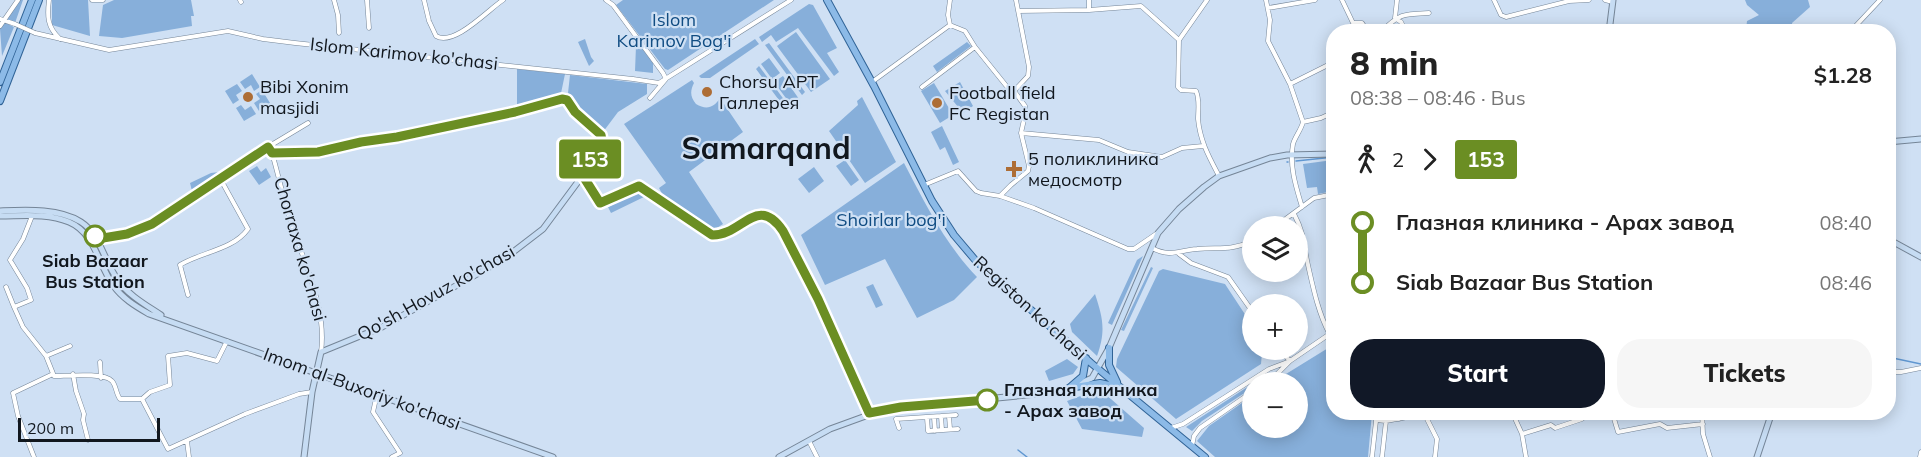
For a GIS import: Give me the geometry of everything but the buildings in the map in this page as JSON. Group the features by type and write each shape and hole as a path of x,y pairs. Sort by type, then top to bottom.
{"main road":[{"path":"0,82 32,0"},
{"path":"0,101 39,0"},
{"name":"Registon ko'chasi","path":"827,0 872,82 932,201 954,236 976,261 1098,369 1205,457"},
{"path":"1610,24 1613,1"},
{"path":"1896,141 1921,139"},
{"path":"1069,388 1092,378 1098,369 1158,233 1179,209 1220,176 1265,159 1292,155 1326,154"},
{"path":"583,176 600,203 636,186 642,187 714,235 721,234 760,215 772,217 783,231 818,299 869,413"},
{"name":"Qo'sh Hovuz ko'chasi","path":"321,352 382,327 504,259 543,229 583,176"},
{"path":"0,211 69,222 86,234 114,286 130,303 149,314 170,321"},
{"path":"0,216 47,212 75,218 90,229 114,275 134,297 170,321"},
{"path":"1896,243 1921,257"},
{"path":"130,303 134,297"},
{"name":"Imom al-Buxoriy ko'chasi","path":"170,321 554,457"},
{"path":"1109,348 1110,369 1121,388"},
{"path":"304,457 315,372 321,352"},
{"path":"1069,388 1081,378 1086,358"},
{"path":"779,457 839,425 869,413 893,408 1008,398 1100,383 1121,388"},
{"path":"1757,457 1769,420"}],"street":[{"path":"0,26 18,0"},
{"path":"49,0 48,20 53,31 61,39"},
{"path":"93,1 101,0"},
{"path":"334,0 339,20 339,33"},
{"path":"367,0 369,28"},
{"path":"424,0 429,21 436,36 443,39 455,35 476,22 503,0"},
{"path":"606,0 613,5 662,70 666,79"},
{"path":"650,98 666,79 791,0"},
{"path":"950,0 948,15 950,25"},
{"path":"1014,91 1028,76 1029,67 1016,0"},
{"path":"1089,0 1089,10"},
{"path":"1207,0 1179,40 1178,87 1181,90 1196,91 1199,100 1198,119 1203,146 1220,176"},
{"path":"1266,0 1270,20 1268,41 1290,84 1303,122 1294,142 1292,155 1294,182 1302,207"},
{"path":"1268,8 1315,0"},
{"path":"1342,0 1353,23 1363,24"},
{"path":"1395,18 1396,0"},
{"path":"1494,0 1501,15 1506,17 1569,1 1589,0"},
{"path":"1605,0 1613,1"},
{"path":"1858,24 1880,0"},
{"path":"1018,11 1089,10 1141,6 1179,40"},
{"path":"1389,24 1395,18 1412,13 1429,13"},
{"path":"1395,18 1402,24"},
{"name":"Islom Karimov ko'chasi","path":"2,20 35,33 115,50 228,31 295,43 659,83 666,79"},
{"path":"872,82 950,25"},
{"path":"950,25 965,31 975,47 1008,88 1014,91 1026,109 1021,133 1029,166 1028,171 1000,196"},
{"path":"922,87 975,47"},
{"path":"1290,84 1326,66"},
{"name":"Qo'sh Hovuz ko'chasi","path":"272,153 318,152 515,112 562,99 567,100 575,112 601,135 602,140 592,154 583,176"},
{"path":"1303,122 1326,116"},
{"path":"97,239 134,232 152,224 308,123"},
{"path":"1021,133 1100,140 1128,152 1162,157 1182,148 1203,146"},
{"name":"Chorraxa ko'chasi","path":"268,147 272,153 320,314 323,330 321,352"},
{"path":"924,185 958,171 976,191 1000,196 1034,208 1131,250 1158,233"},
{"path":"188,295 180,265 222,247 248,229 221,180"},
{"path":"1291,216 1314,198 1326,196"},
{"path":"1294,214 1303,231 1307,262 1316,296 1326,320"},
{"path":"14,307 32,300 10,260 32,215"},
{"path":"1152,248 1160,252 1179,254 1196,249 1234,249 1242,245"},
{"path":"1179,254 1191,263 1228,277 1242,297"},
{"path":"6,287 23,327 46,356 53,374"},
{"path":"1279,372 1290,361 1326,336"},
{"path":"34,457 18,416 13,393 53,374 56,376 73,374 111,380 120,399 142,399 150,392 170,385 168,356 187,353 217,361 227,341"},
{"path":"46,356 70,346"},
{"path":"1170,428 1183,424 1269,369 1290,361"},
{"path":"100,362 101,378"},
{"path":"1896,372 1921,368"},
{"path":"73,374 84,414 83,420 88,440"},
{"path":"142,399 167,448 245,414 299,394 312,392"},
{"path":"377,394 373,412 400,453 392,457"},
{"path":"1192,446 1194,436 1200,428 1242,399"},
{"path":"899,429 896,419 956,415"},
{"path":"941,416 942,430"},
{"path":"949,416 950,429"},
{"path":"934,417 935,430"},
{"path":"927,418 928,431 957,429"},
{"path":"1372,457 1376,420 1399,420"},
{"path":"1428,420 1437,439 1435,457"},
{"path":"1516,420 1522,434 1526,457"},
{"path":"1522,434 1551,425 1555,428 1579,420"},
{"path":"1614,420 1618,432 1660,424 1667,428 1702,424"},
{"path":"1702,420 1703,434 1710,457"},
{"path":"1382,457 1386,421"},
{"path":"808,440 817,457"},
{"path":"187,441 189,457"},
{"path":"1920,457 1921,452"}],"green space":[{"path":"20,0 23,0 15,23 7,19"},
{"path":"52,0 88,0 90,36 52,25"},
{"path":"114,0 191,0 194,16 191,16 192,26 122,38 99,36 103,5"},
{"name":"Islom Karimov Bog'i","path":"623,0 774,0 668,70 616,5"},
{"path":"1745,0 1808,0 1810,7 1792,24 1747,24 1747,21 1759,15 1747,5"},
{"path":"809,4 813,5 837,48 827,53 839,72 834,76 798,28 776,42 771,35 762,42 759,37"},
{"path":"4,22 14,27 2,56 0,29"},
{"path":"796,32 830,79 811,92 777,46"},
{"path":"633,36 653,63 653,73 635,71 636,46 630,38"},
{"path":"585,39 594,61 589,66 578,42"},
{"path":"755,39 759,44 710,78 699,76"},
{"path":"967,42 971,46 937,72 933,66"},
{"path":"769,43 805,92 802,95 765,45"},
{"path":"769,58 780,73 772,79 761,64"},
{"path":"759,66 788,105 784,107 756,69"},
{"path":"517,69 565,74 560,98 517,110"},
{"path":"252,74 260,87 254,91 251,85 245,89 240,82"},
{"path":"570,75 647,84 647,94 618,112 603,132 585,120 568,93"},
{"path":"783,76 799,99 791,105 774,82"},
{"path":"692,80 694,83 691,94 696,104 710,107 720,98 743,132 689,172 723,224 712,231 666,201 659,188 666,183 624,124"},
{"path":"960,82 973,106 963,113 945,91"},
{"name":"Football field FC Registan","path":"934,83 953,115 940,123 921,91"},
{"path":"237,84 242,91 236,95 239,100 233,104 225,91"},
{"path":"262,90 270,103 259,111 254,103 260,99 256,94"},
{"path":"862,97 896,162 865,183 829,131 858,105 857,101"},
{"path":"241,105 245,110 251,106 256,114 244,121 236,108"},
{"path":"942,126 959,162 953,165 945,147 940,150 931,132"},
{"path":"845,160 859,180 851,186 836,166"},
{"path":"1326,161 1326,192 1318,194 1317,187 1307,188 1303,164"},
{"name":"Shoirlar bog'i","path":"904,163 945,237 977,277 954,300 917,318 885,259 825,285 801,235"},
{"path":"257,166 261,172 266,168 271,177 259,185 249,171"},
{"path":"814,167 824,181 809,193 798,179"},
{"path":"227,171 228,173 215,182 211,177 204,183 206,187 193,195 190,183 211,173"},
{"path":"641,191 646,196 611,213 608,207"},
{"path":"1143,256 1112,325 1108,323 1137,260"},
{"path":"1151,267 1153,268 1124,331 1121,330"},
{"path":"1163,269 1225,284 1242,310 1242,360 1261,360 1261,364 1249,372 1242,372 1242,376 1176,419 1116,367 1117,359 1159,271"},
{"path":"873,284 883,305 876,308 866,287"},
{"path":"1095,294 1102,325 1102,339 1097,356 1072,332 1070,324"},
{"path":"1326,349 1326,420 1371,420 1368,457 1215,457 1197,441 1209,426 1242,403 1242,438 1308,438 1308,372 1289,372"},
{"path":"1067,359 1078,367 1073,374 1049,381 1045,371"},
{"path":"1094,391 1103,392 1144,428 1142,437 1082,429 1067,401"},
{"path":"1242,391 1242,395 1202,421 1192,431 1186,427"}],"waterway":[{"path":"1296,161 1326,158"},
{"path":"1896,359 1921,364"},
{"path":"1018,450 1027,457"}],"bus line":[{"name":"153","path":"95,236 97,239 127,234 152,224 268,147 272,153 318,152 361,142 430,131 562,99 567,100 575,112 601,135 602,140 592,154 583,176 600,203 639,186 712,235 721,234 763,214 772,217 783,231 818,299 869,413 901,407 987,400"}],"place":[{"name":"Chorsu АРТ Галлерея","path":"707,92"},
{"name":"Bibi Xonim masjidi","path":"248,97"},
{"name":"Football field FC Registan","path":"937,103"},
{"name":"5 поликлиника медосмотр","path":"1014,169"},
{"name":"Siab Bazaar Bus Station","path":"95,236"},
{"name":"Глазная клиника - Арах завод","path":"987,400"}],"district":[{"name":"Samarqand","path":"766,149"}]}
